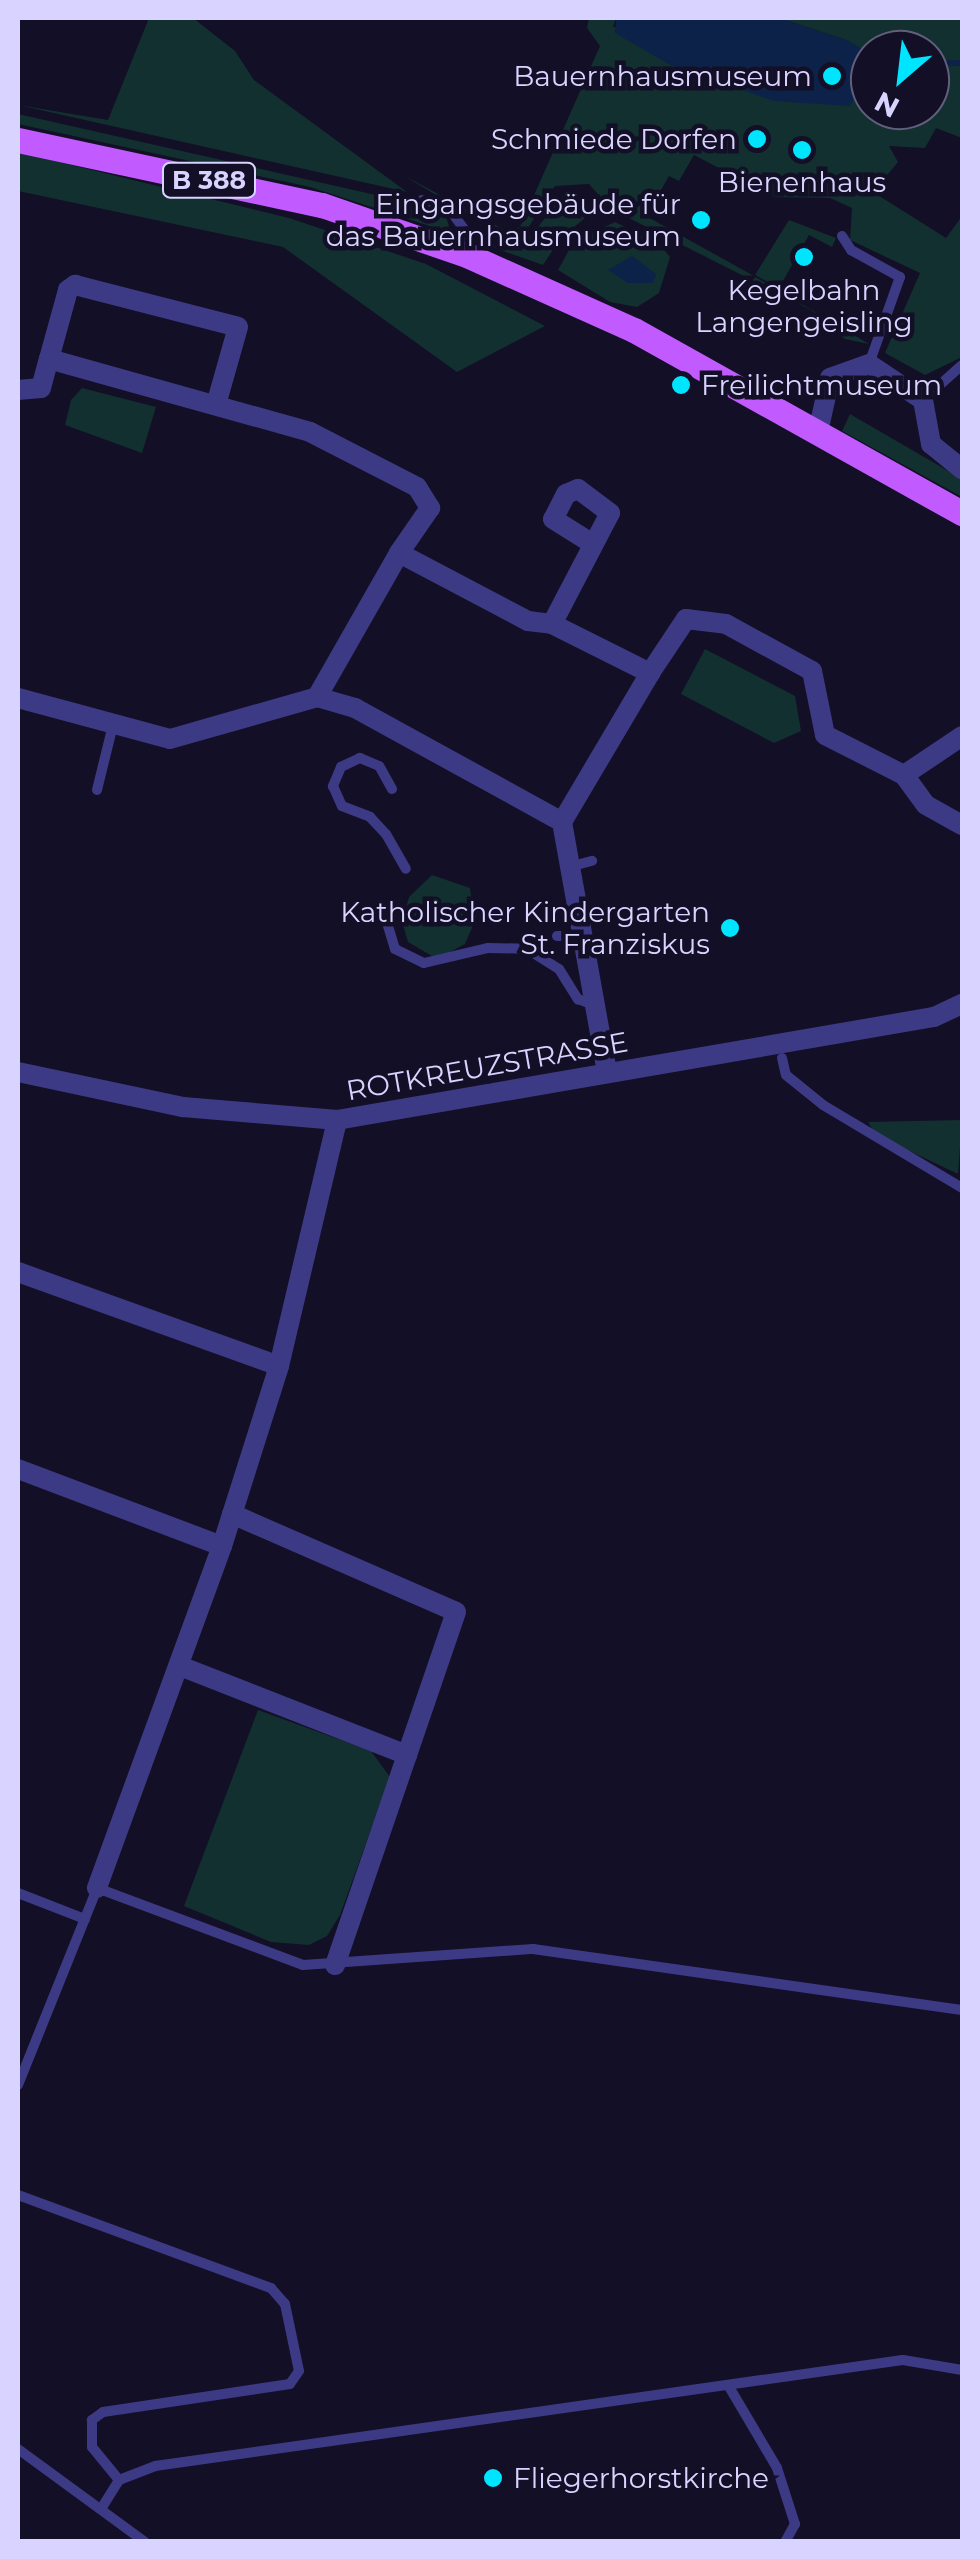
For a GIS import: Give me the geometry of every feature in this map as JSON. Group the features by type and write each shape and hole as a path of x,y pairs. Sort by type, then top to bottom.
{"main road":[{"name":"B 388","path":"18,140 322,204 458,252 634,330 962,513"}],"street":[{"path":"18,390 41,388 68,290 75,284 238,327 216,404"},
{"path":"49,359 310,432 417,487 430,508 399,553 317,697"},
{"path":"818,432 830,378 869,364 923,400 932,444 962,470"},
{"path":"552,624 594,544"},
{"path":"399,553 528,620 552,624 650,673"},
{"path":"607,1072 562,822 686,619 726,624 812,671 825,735 904,775 926,805 962,824"},
{"path":"18,698 170,738 317,697 355,708 562,822"},
{"path":"904,775 962,736"},
{"name":"ROTKREUZSTRASSE","path":"18,1072 183,1107 337,1120 934,1017 962,1004"},
{"path":"97,1888 222,1546 279,1366 337,1120"},
{"path":"18,1272 279,1366"},
{"path":"18,1469 222,1546"},
{"path":"232,1514 456,1612 335,1964"},
{"path":"180,1666 408,1755"}],"lane":[{"path":"422,200 453,214 463,228 458,252"},
{"path":"842,236 851,250 900,277 869,364"},
{"path":"923,400 962,365"},
{"path":"97,790 114,724"},
{"path":"392,789 379,766 360,758 340,767 333,786 342,806 370,817 386,834 406,869"},
{"path":"568,867 592,861"},
{"path":"388,926 395,949 424,963 488,948 527,949 560,970 578,999 594,1005"},
{"path":"558,936 580,936"},
{"path":"782,1058 786,1075 823,1105 962,1188"},
{"path":"18,2085 97,1888 304,1965 533,1949 962,2010"},
{"path":"18,1893 84,1919"},
{"path":"18,2196 271,2288 286,2304 299,2371 290,2384 103,2412 92,2420 92,2447 119,2480"},
{"path":"101,2509 119,2480 156,2466 902,2360 962,2370"},
{"path":"728,2385 777,2468 796,2524 785,2542"},
{"path":"18,2449 145,2542"}],"green space":[{"path":"149,18 193,18 235,51 254,80 407,192 18,105 108,120"},
{"path":"589,18 616,18 613,27 849,41 779,18 962,18 962,138 941,130 950,130 950,30 850,30 850,130 935,130 925,148 889,146 898,162 873,192 946,238 962,216 962,357 925,375 885,353 920,273 850,240 852,208 830,198 774,197 694,155 679,181 669,176 646,216 754,276 869,344 845,339 811,310 611,209 589,184 555,186 528,228 507,238 403,175 507,231 520,227 600,46 587,28"},
{"path":"18,114 429,207 445,213 451,233 310,187 18,124"},
{"path":"18,152 289,218 426,264 545,326 457,372 283,247 18,191"},
{"path":"566,192 581,195 592,212 560,239 543,265 472,240 508,249 525,243"},
{"path":"789,220 836,238 832,247 809,235 779,288 755,275"},
{"path":"615,222 659,243 670,257 659,293 637,307 610,302 558,270 574,241"},
{"path":"82,388 156,407 142,453 65,425 71,400"},
{"path":"850,414 962,479 962,497 842,431"},
{"path":"705,649 795,696 801,731 774,743 681,694"},
{"path":"432,875 470,888 474,923 465,944 437,959 408,942 402,922 409,897"},
{"path":"962,1120 958,1174 876,1135 868,1122"},
{"path":"258,1710 371,1751 390,1777 340,1915 327,1936 309,1945 271,1942 184,1906"}],"water":[{"path":"616,18 779,18 850,42 850,106 774,101 672,66 615,33"},
{"path":"632,256 656,274 653,283 628,283 608,270"}],"waterway":[{"path":"950,63 962,63"}],"place":[{"name":"Bauernhausmuseum","path":"832,76"},
{"name":"Schmiede Dorfen","path":"757,139"},
{"name":"Bienenhaus","path":"802,150"},
{"name":"Eingangsgebäude für das Bauernhausmuseum","path":"701,220"},
{"name":"Kegelbahn Langengeisling","path":"804,257"},
{"name":"Freilichtmuseum","path":"681,385"},
{"name":"Katholischer Kindergarten St. Franziskus","path":"730,928"},
{"name":"Fliegerhorstkirche","path":"493,2478"}]}
